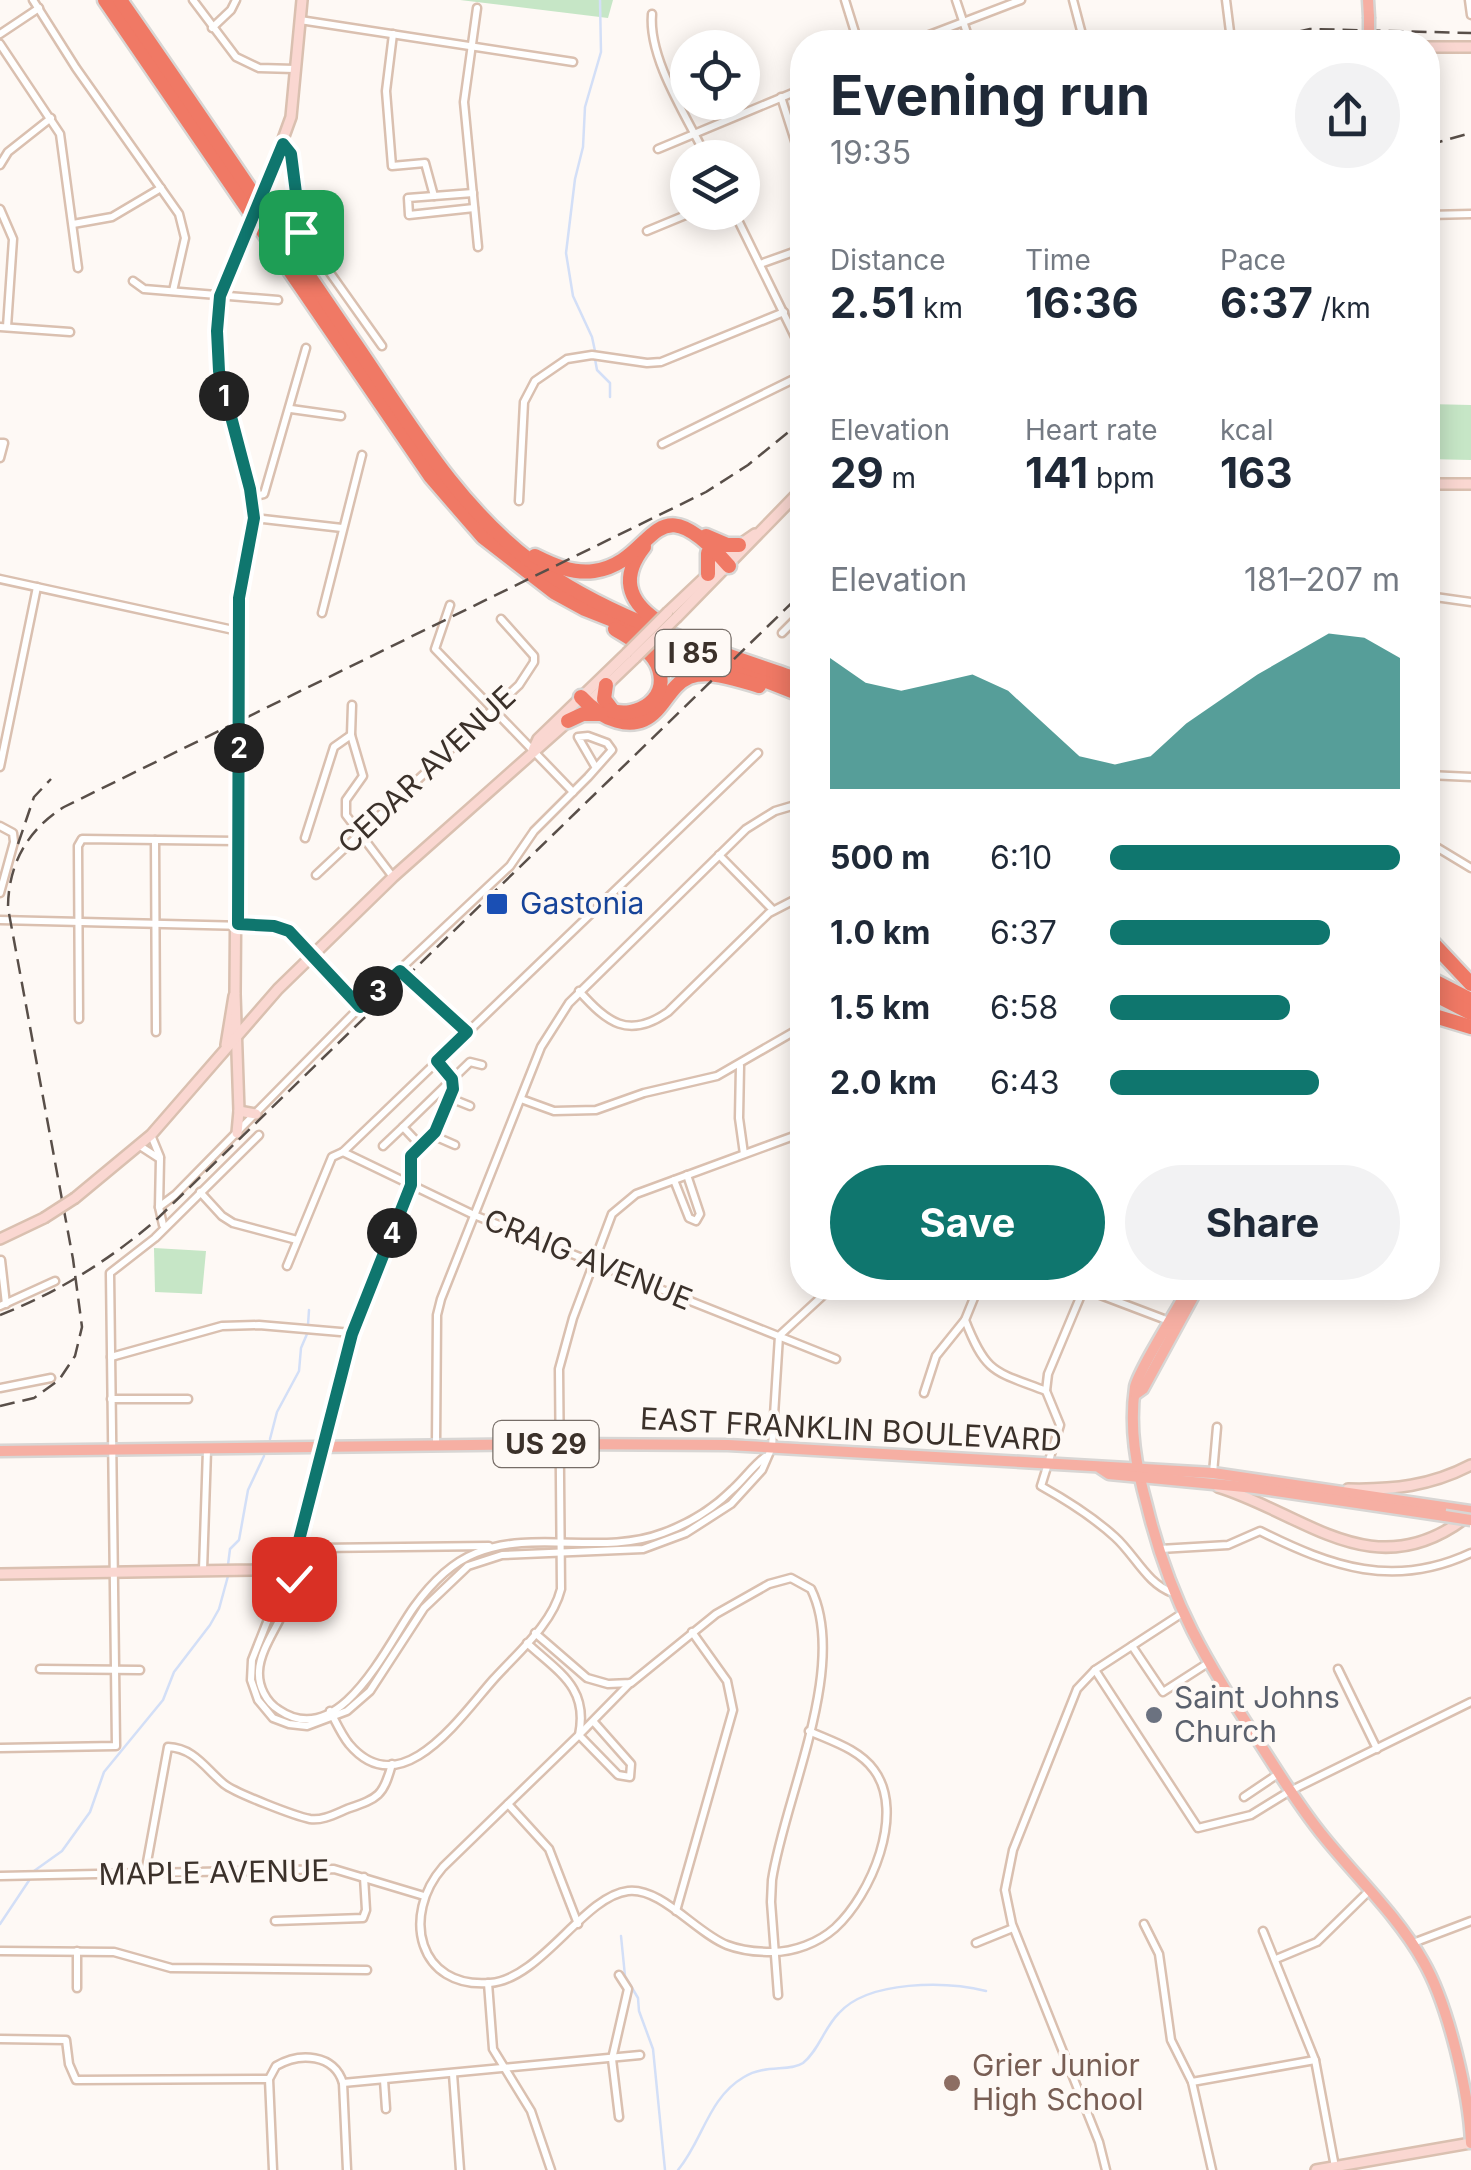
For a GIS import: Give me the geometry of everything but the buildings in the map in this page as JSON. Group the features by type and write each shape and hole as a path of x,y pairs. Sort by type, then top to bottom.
{"highway":[{"name":"I 85","path":"105,0 448,499 483,537 524,571 585,609 790,693"},
{"name":"I 85","path":"120,0 386,390 457,490 488,524 532,563 578,591 790,676"},
{"path":"488,524 559,568 590,572 618,560 661,528 676,526 728,544 739,544"},
{"path":"690,530 719,564"},
{"path":"678,634 636,602 629,588 632,566 644,547 664,536 687,537 719,564"},
{"path":"568,722 583,714 628,714 648,706 660,687 659,672 644,649 585,609"},
{"path":"586,698 626,724 646,720 679,683 698,674 790,695"},
{"path":"606,686 607,713"},
{"path":"1440,951 1471,984"},
{"path":"1440,984 1471,1000"},
{"path":"1440,997 1471,1013"},
{"path":"1440,1018 1471,1027"}],"main road":[{"path":"226,1048 234,1001 238,924 240,585 254,518 216,347 220,296 291,117 302,0"},
{"path":"1368,0 1369,30"},
{"path":"1440,47 1471,47"},
{"path":"1440,484 1471,484"},
{"path":"672,614 719,564 790,501"},
{"path":"533,750 538,739 631,656 739,544 756,534"},
{"path":"0,1239 76,1198 140,1146 262,1006 312,955 392,877 568,722 586,698 606,686 631,656"},
{"path":"234,1001 248,1009 262,1006"},
{"path":"234,1001 240,1110 237,1133"},
{"path":"240,1110 256,1114"},
{"path":"1174,1324 1182,1300"},
{"path":"1190,1300 1174,1324 1144,1389 1136,1394 1131,1422 1145,1500 1172,1593 1208,1663 1290,1791 1413,1944 1434,1982 1463,2092 1471,2143 1316,2170"},
{"name":"EAST FRANKLIN BOULEVARD","path":"0,1451 558,1444 1100,1468 1111,1464 1168,1480 1215,1487 1255,1488 1471,1515"},
{"path":"1331,1489 1404,1488 1471,1465"},
{"name":"EAST FRANKLIN BOULEVARD","path":"1139,1472 1213,1472 1331,1489 1448,1512"},
{"path":"1145,1500 1151,1488 1168,1480"},
{"path":"1215,1487 1266,1506 1320,1534 1371,1547 1418,1542 1471,1515"},
{"path":"0,1574 253,1570 296,1554"}],"street":[{"path":"33,0 184,226 173,291"},
{"path":"193,0 230,52 246,64 297,69"},
{"path":"212,28 236,0"},
{"path":"845,0 854,30"},
{"path":"956,0 966,30"},
{"path":"939,30 1020,0"},
{"path":"1072,0 1081,30"},
{"path":"1226,0 1230,30"},
{"path":"1469,0 1471,14"},
{"path":"0,34 39,8"},
{"path":"477,8 464,102 478,247"},
{"path":"652,14 650,36 698,140"},
{"path":"300,20 572,62"},
{"path":"393,34 386,91 392,166 425,162 434,196"},
{"path":"0,44 60,134 78,268"},
{"path":"658,149 790,94"},
{"path":"781,98 790,125"},
{"path":"0,166 8,152 51,118"},
{"path":"283,144 291,154 301,232 382,346"},
{"path":"73,224 112,218 162,188"},
{"path":"473,193 408,198 409,215 474,208"},
{"path":"0,209 13,239 4,327 70,332"},
{"path":"1440,215 1471,214"},
{"path":"647,231 670,221"},
{"path":"743,230 790,325"},
{"path":"760,264 790,253"},
{"path":"133,281 144,289 278,300"},
{"path":"519,500 524,402 527,392 551,367 567,359 592,355 660,362 784,312"},
{"path":"252,497 264,494 306,348"},
{"path":"662,444 790,382"},
{"path":"291,410 341,416"},
{"path":"0,458 2,443"},
{"path":"322,613 362,455"},
{"path":"254,518 342,528"},
{"path":"0,579 238,631"},
{"path":"0,768 37,587"},
{"path":"1440,598 1471,602"},
{"path":"450,605 435,649 573,792"},
{"name":"CEDAR AVENUE","path":"316,874 519,684 534,662 530,650 501,619"},
{"path":"782,633 790,625"},
{"path":"352,705 351,735 363,776 349,794 345,808 359,836 392,877"},
{"path":"305,838 330,756 340,740 351,735"},
{"path":"159,1208 360,1007 510,866 534,830 573,792 596,768 612,750 608,743 578,737 596,768"},
{"path":"287,1266 329,1160 343,1152 758,753"},
{"path":"1440,776 1471,778"},
{"path":"436,1445 436,1316 548,1033 579,991 719,855 759,820 790,806"},
{"path":"0,826 14,833 0,893"},
{"path":"79,1019 78,846 82,839 238,841"},
{"path":"156,840 156,1032"},
{"path":"1440,849 1471,868"},
{"path":"719,855 773,910"},
{"path":"579,991 600,1014 616,1023 636,1026 652,1022 668,1012 773,910 790,902"},
{"path":"0,918 79,924 238,924 282,928 360,1007"},
{"path":"400,971 467,1032"},
{"path":"520,1099 554,1111 588,1112 644,1093 705,1081 740,1066 790,1035"},
{"path":"437,1061 452,1079 450,1098 432,1135 411,1156 411,1185 352,1334 286,1604 260,1663 259,1678 269,1700 291,1716 332,1715 370,1691 424,1608 456,1575 482,1559 627,1543 664,1533 717,1503 769,1452 779,1336 817,1300"},
{"path":"383,1146 470,1062 482,1066"},
{"path":"740,1066 744,1154"},
{"path":"450,1098 470,1106"},
{"path":"403,1127 420,1145"},
{"path":"151,1135 160,1159 163,1190 171,1194 179,1191"},
{"path":"0,1748 116,1746 110,1273 155,1238 259,1135"},
{"path":"432,1135 454,1145"},
{"path":"332,1715 357,1751 370,1760 410,1762 434,1746 535,1633 557,1605 561,1589 561,1358 612,1214 636,1194 790,1137"},
{"path":"140,1146 160,1159"},
{"name":"CRAIG AVENUE","path":"343,1152 474,1215 836,1359"},
{"path":"160,1159 159,1208 164,1226"},
{"path":"674,1180 686,1212 694,1221 700,1214 687,1175"},
{"path":"200,1192 233,1223 297,1240"},
{"path":"1,1260 3,1305 55,1281"},
{"path":"924,1392 941,1346 965,1320 973,1300"},
{"path":"1078,1300 1050,1364 1046,1391 1060,1425 1041,1486 1096,1521 1132,1554 1156,1586 1172,1593"},
{"path":"1113,1300 1174,1324"},
{"path":"965,1320 975,1346 990,1368 1046,1391"},
{"path":"111,1357 222,1326 259,1325 352,1334"},
{"path":"0,1388 50,1378"},
{"path":"111,1399 188,1399"},
{"path":"1213,1472 1217,1427"},
{"path":"203,1570 207,1448"},
{"path":"1158,1549 1228,1545 1260,1531 1328,1560 1384,1572 1413,1572 1471,1553"},
{"path":"332,1715 374,1673 413,1608 433,1584 469,1556 498,1546 533,1552"},
{"path":"296,1554 318,1548 559,1548"},
{"path":"778,1995 774,1952 771,1902 776,1857 822,1664 816,1604 805,1584 791,1578 776,1580 716,1614 631,1683 430,1882 419,1924 426,1954 456,1978 488,1984 519,1973 606,1900 624,1892 642,1892 726,1945 774,1952 811,1943 841,1921 869,1876 888,1825 887,1795 873,1768 855,1753 809,1731"},
{"path":"1106,2170 1092,2123 1014,1928 1005,1890 1017,1836 1082,1682 1182,1614"},
{"path":"676,1911 733,1710 726,1682 692,1632"},
{"path":"535,1633 587,1678 603,1684 631,1683"},
{"path":"527,1642 576,1690 582,1712 579,1734"},
{"path":"1132,1646 1163,1692 1208,1663"},
{"path":"40,1669 140,1670"},
{"path":"1338,1669 1377,1749"},
{"path":"1095,1670 1198,1828 1246,1817 1290,1791 1471,1702"},
{"path":"579,1734 618,1775 630,1777 630,1762 592,1721"},
{"path":"145,1873 168,1746 192,1754 234,1791 312,1819 379,1796 386,1787 392,1764"},
{"path":"1244,1797 1279,1774"},
{"path":"508,1804 550,1849 578,1924"},
{"name":"MAPLE AVENUE","path":"0,1876 334,1869 424,1896"},
{"path":"276,1920 363,1918 364,1877"},
{"path":"1276,1959 1317,1942 1369,1891"},
{"path":"1413,1944 1471,1921"},
{"path":"1144,1924 1158,1954 1171,2040 1192,2082 1212,2170"},
{"path":"976,1943 1014,1928"},
{"path":"1263,1931 1314,2060 1335,2166"},
{"path":"0,1951 120,1953 172,1968 367,1970"},
{"path":"77,1951 78,1988"},
{"path":"618,1975 628,1989 616,2055 612,2059 619,2117"},
{"path":"488,1984 491,2042 530,2111 550,2170"},
{"path":"0,2040 66,2040 76,2080 269,2079"},
{"path":"343,2083 640,2055"},
{"path":"273,2170 269,2079 282,2062 312,2058 334,2064 343,2083 348,2170"},
{"path":"1192,2082 1314,2060"},
{"path":"453,2074 460,2170"},
{"path":"384,2080 386,2108"}],"green space":[{"path":"460,0 613,0 608,18"},
{"path":"1440,404 1471,405 1471,460 1440,459"},
{"path":"154,1248 206,1251 202,1294 155,1292"}],"waterway":[{"path":"595,351 573,296 566,253 583,147 585,107 601,52 600,0"},
{"path":"595,359 597,370 610,383 610,397"},
{"path":"308,1325 309,1310"},
{"path":"270,1439 277,1412 299,1371 307,1334"},
{"path":"228,1565 230,1549 239,1540 248,1490 264,1456"},
{"path":"34,1871 62,1851 90,1812 104,1772 163,1700 174,1672 210,1625 228,1576"},
{"path":"0,1924 30,1879"},
{"path":"621,1936 625,1976 638,1998 653,2049 665,2170"},
{"path":"678,2170 714,2108 732,2086 752,2073 803,2063 834,2019 852,2002 869,1994 909,1986 986,1991"}],"railway":[{"path":"1306,30 1350,30"},
{"path":"1440,32 1471,33"},
{"path":"1440,142 1471,133"},
{"path":"0,1406 34,1398 59,1380 75,1356 82,1327 8,908 16,863 30,838 64,807 706,492 790,431"},
{"path":"0,1315 81,1275 155,1221 790,605"},
{"path":"18,844 34,797 51,779"}],"place":[{"name":"Gastonia","path":"497,904"},
{"name":"Saint Johns Church","path":"1154,1715"},
{"name":"Grier Junior High School","path":"952,2083"}],"route":[{"path":"294,1579 301,1552 297,1548 352,1334 411,1185 411,1156 435,1132 453,1089 452,1079 437,1061 467,1032 400,971 360,1007 289,931 238,924 239,598 254,518 216,347 220,296 283,144 291,154 301,232"}]}
